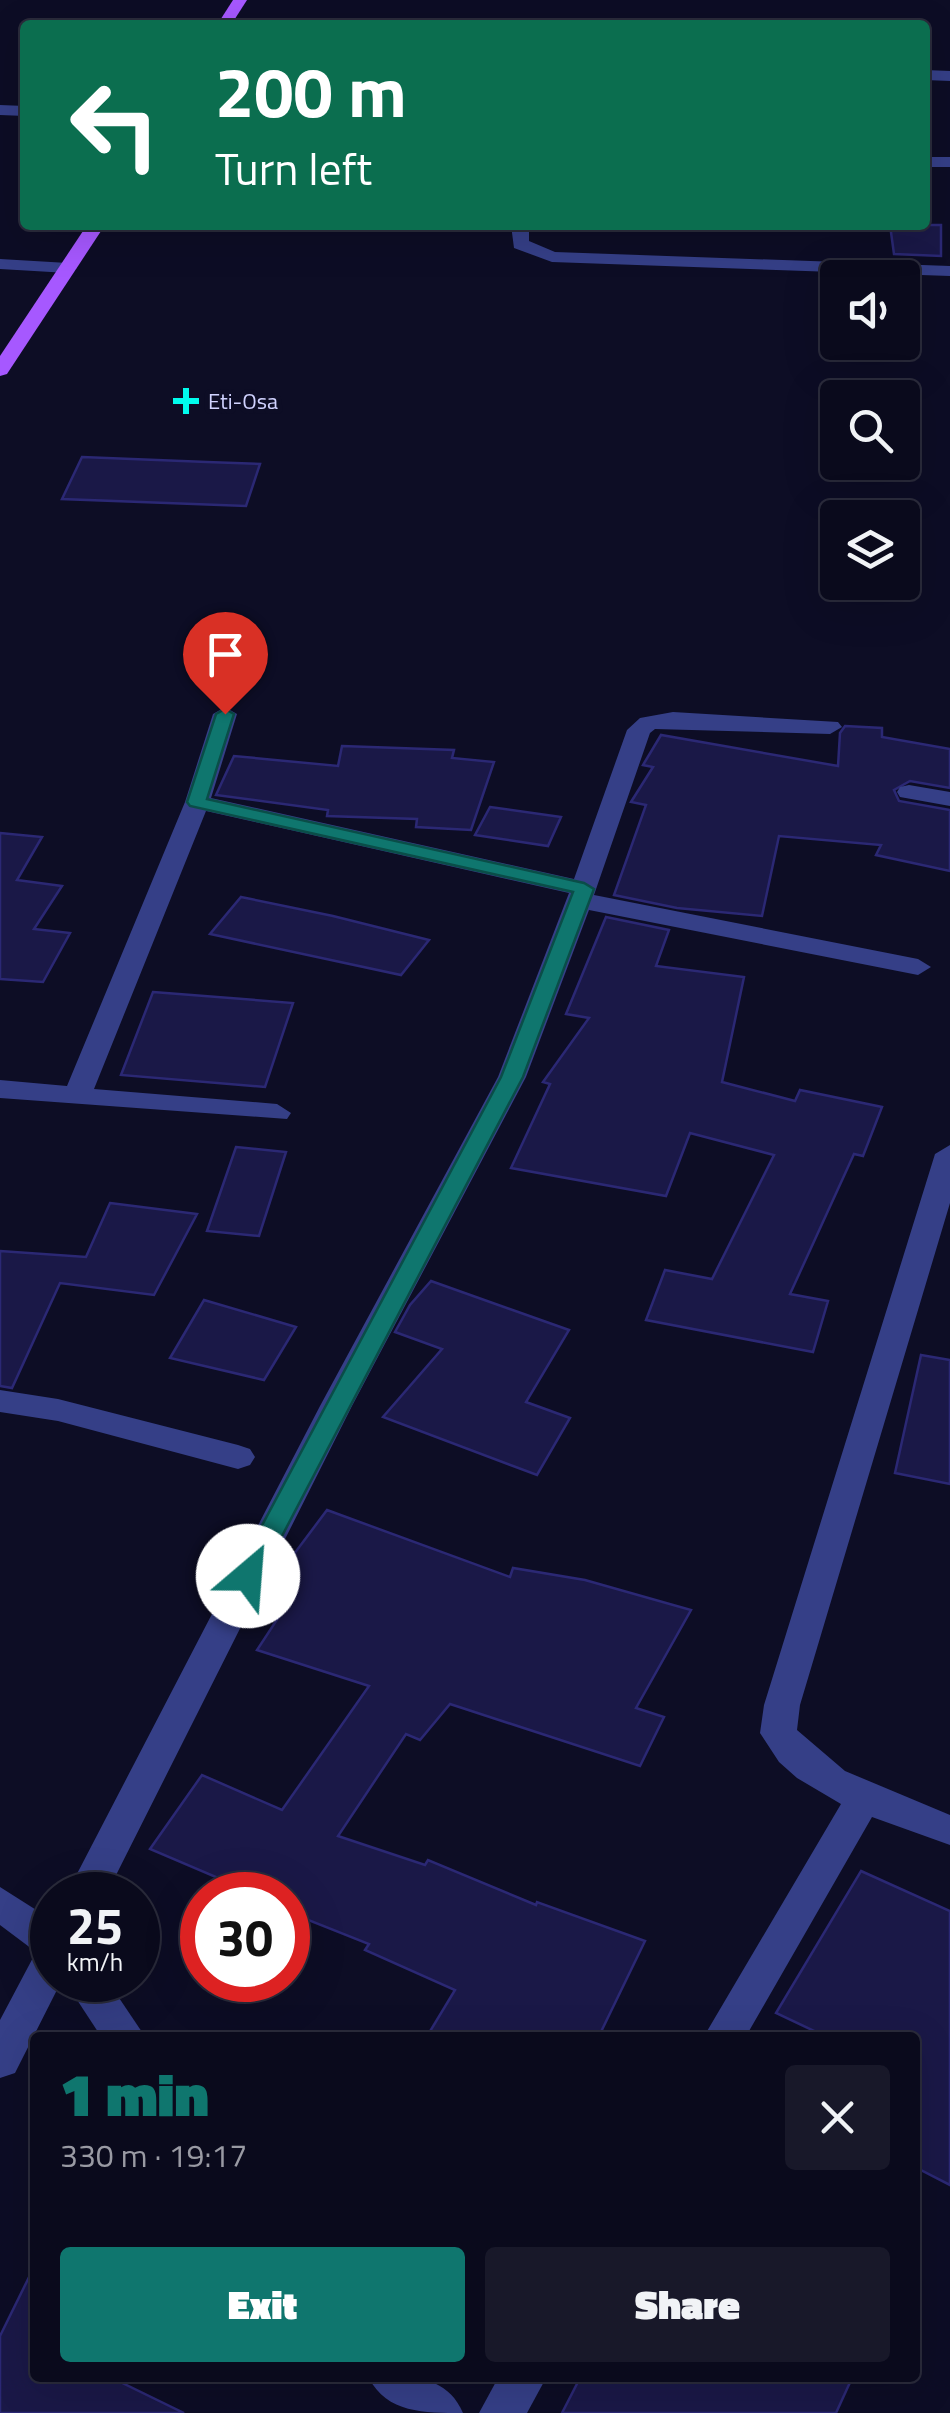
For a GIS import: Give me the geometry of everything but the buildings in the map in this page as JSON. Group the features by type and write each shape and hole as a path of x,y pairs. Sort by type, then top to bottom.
{"main road":[{"path":"0,370 93,230"}],"street":[{"path":"520,230 520,244 552,256 950,271"},
{"path":"0,264 65,275"},
{"path":"0,278 65,275"},
{"path":"77,1096 197,802 225,714"},
{"path":"98,1872 336,1406 512,1077 642,726 673,719 830,727"},
{"path":"908,792 950,799"},
{"path":"197,802 582,894 918,967"},
{"path":"0,1089 277,1113"},
{"path":"950,1154 778,1722 784,1744 799,1758 863,1798 950,1830"},
{"path":"0,1401 58,1410 238,1456"},
{"path":"726,2032 863,1798"},
{"path":"0,1903 30,1926"},
{"path":"0,2060 30,2002"},
{"path":"100,2002 122,2032"},
{"path":"397,2382 440,2413"},
{"path":"502,2413 521,2382"}],"place":[{"name":"Eti-Osa","path":"186,401"}],"route":[{"path":"225,714 197,802 584,889 512,1077 248,1576"}]}
